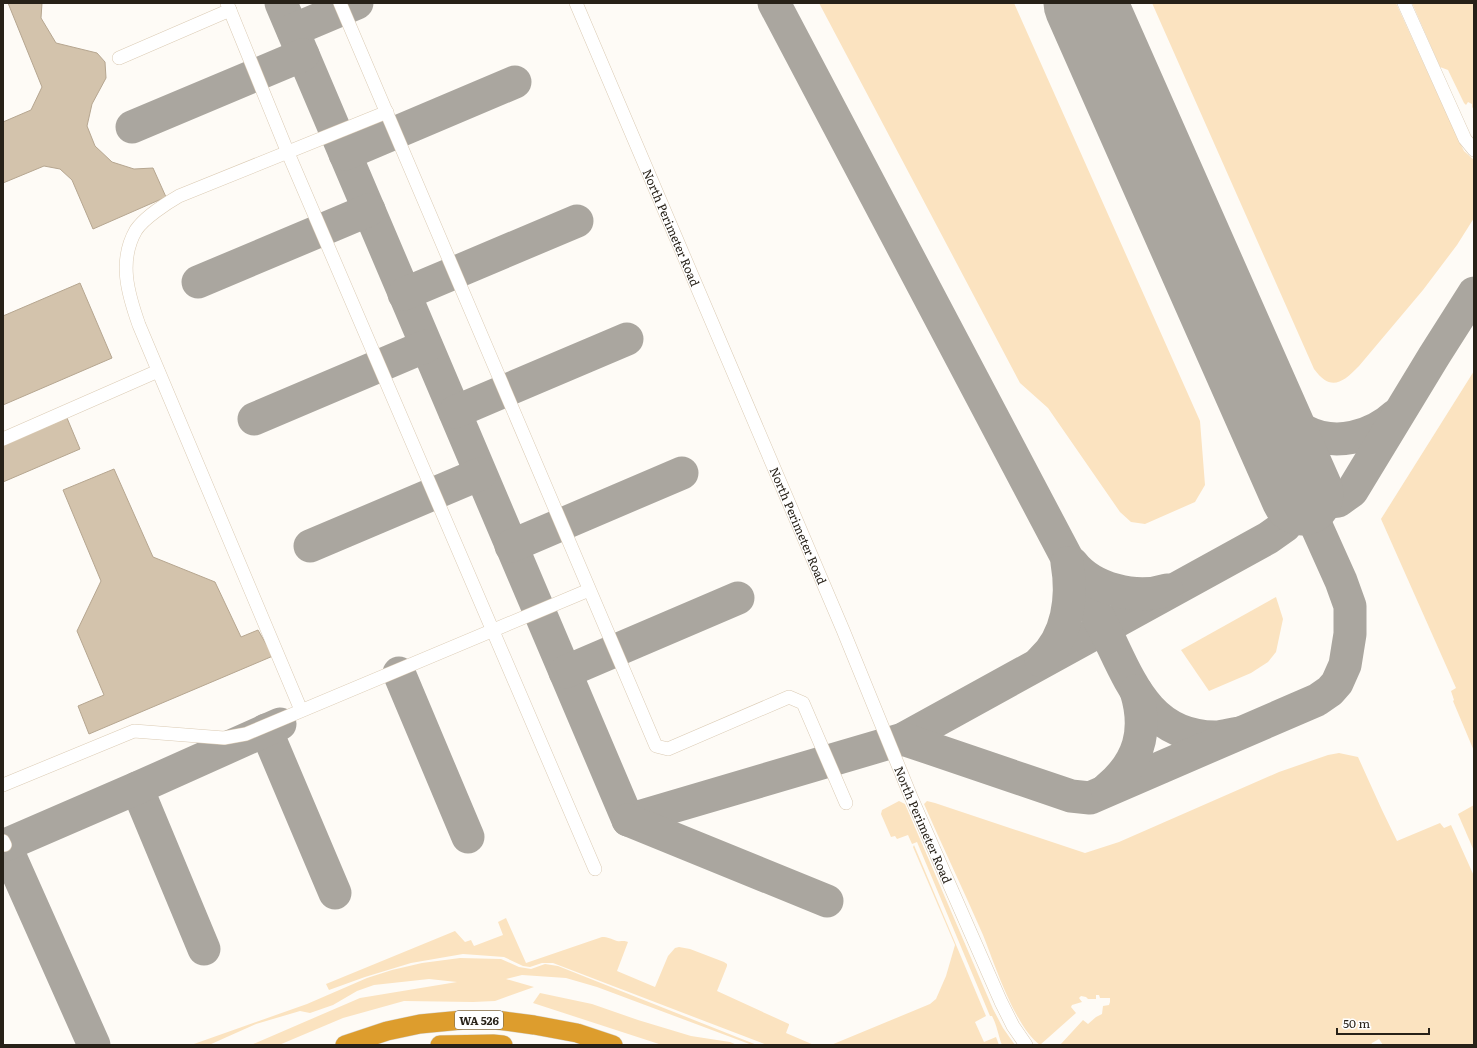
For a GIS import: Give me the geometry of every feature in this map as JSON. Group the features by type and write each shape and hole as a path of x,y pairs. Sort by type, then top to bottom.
{"highway":[{"name":"WA 526","path":"345,1045 394,1030 420,1024 462,1020 497,1020 577,1033 613,1045"},
{"name":"WA 526","path":"440,1045 503,1045"}],"street":[{"path":"340,3 656,746 668,749 789,697 803,702 846,803"},
{"name":"North Perimeter Road","path":"576,3 843,630 911,797 1001,1002 1013,1026 1026,1045"},
{"path":"1404,3 1465,138 1474,150"},
{"path":"119,58 228,7 288,153 595,869"},
{"path":"301,710 139,325 130,298 126,277 129,245 137,229 161,207 179,196 387,112"},
{"path":"3,438 158,371"},
{"path":"3,785 134,731 224,738 246,734 589,590"}],"shaded area":[{"path":"819,3 1014,3 1200,421 1205,485 1195,502 1145,524 1131,522 1120,512 1048,408 1020,383"},
{"path":"1152,3 1396,3 1460,143 1464,151 1474,160 1474,218 1457,245 1423,290 1359,366 1342,381 1331,382 1325,380 1314,369"},
{"path":"1412,3 1474,3 1474,110 1472,104 1468,102 1466,105 1464,103 1448,70 1440,67"},
{"path":"1474,371 1474,751 1453,701 1451,691 1456,688 1381,519"},
{"path":"1276,597 1283,619 1276,652 1268,662 1251,673 1209,691 1181,650"},
{"path":"1339,753 1358,757 1397,841 1440,823 1444,828 1451,825 1474,876 1474,1045 1383,1045 1379,1039 1371,1045 1060,1045 1083,1020 1088,1024 1102,1014 1103,1006 1109,1005 1110,998 1100,998 1099,995 1096,995 1096,999 1088,999 1081,996 1079,998 1082,1002 1072,1005 1071,1007 1076,1013 1040,1045 1031,1036 1014,1010 983,935 924,804 927,801 1085,853 1119,842 1279,772 1328,755"},
{"path":"899,801 905,804 993,1009 1003,1028 1015,1045 1002,1045 994,1019 990,1016 917,842 912,844 908,835 897,839 895,836 891,837 881,814 882,810"},
{"path":"1474,805 1474,851 1458,814"},
{"path":"914,845 986,1016 975,1022 984,1042 996,1037 999,1045 831,1045 930,1004 936,999 946,976 955,945 913,847"},
{"path":"506,918 526,963 602,937 628,942 617,971 655,987 668,956 675,948 679,947 690,949 724,962 727,966 717,991 789,1024 786,1033 814,1045 767,1045 553,963 542,963 530,967 523,966 504,957 463,954 411,963 329,990 326,984 455,931 465,942 471,940 474,946 503,935 498,922"},
{"path":"460,958 501,959 519,967 531,969 545,964 558,966 757,1045 752,1045 597,987 566,978 522,975 506,979 534,987 495,1001 404,1001 343,1018 279,1045 251,1045 360,998 457,982 429,979 374,985 357,991 333,1005 310,1013 300,1011 256,1024 209,1045 191,1045 307,1004 367,978 422,963"},
{"path":"540,993 592,1004 691,1036 730,1042 737,1045 662,1045 533,1003"}],"building":[{"path":"8,3 42,3 41,18 56,43 97,53 105,62 106,78 92,104 87,126 95,146 112,162 134,169 153,168 166,197 93,229 72,180 60,169 44,166 3,183 3,122 31,110 42,87"},
{"path":"80,283 112,358 3,405 3,316"},
{"path":"67,418 80,449 3,482 3,445"},
{"path":"114,469 153,557 215,582 241,637 258,630 273,656 89,734 78,706 104,695 77,631 101,581 63,490"}],"taxiway":[{"path":"281,3 628,820 903,739 1268,538 1285,526 1296,511 1302,494"},
{"path":"293,30 357,3"},
{"path":"774,3 1104,628 1132,684 1143,701 1157,716 1172,727 1192,734 1215,737 1239,733"},
{"path":"132,127 303,55"},
{"path":"345,154 515,82"},
{"path":"198,282 369,210"},
{"path":"404,294 577,221"},
{"path":"1302,494 1312,497 1320,503 1338,501 1352,491 1474,293"},
{"path":"455,412 627,339"},
{"path":"254,419 426,346"},
{"path":"1255,389 1278,412 1291,422 1305,431 1317,436 1341,439 1365,434 1386,423 1396,415"},
{"path":"511,546 682,473"},
{"path":"310,546 480,474"},
{"path":"903,739 1071,796 1090,798 1317,700 1330,691 1337,683 1345,665 1350,634 1350,606 1341,581 1302,494"},
{"path":"1041,661 1050,651 1063,628 1069,603 1069,576 1067,563"},
{"path":"1072,563 1091,580 1115,590 1142,594 1167,590"},
{"path":"565,672 738,598"},
{"path":"399,673 468,837"},
{"path":"1107,789 1127,768 1134,756 1138,744 1141,732 1141,719 1140,705 1136,691"},
{"path":"3,846 280,724"},
{"path":"266,730 335,893"},
{"path":"137,788 204,949"},
{"path":"628,820 827,901"},
{"path":"5,845 94,1045"}],"runway":[{"path":"1085,3 1302,494"}]}
